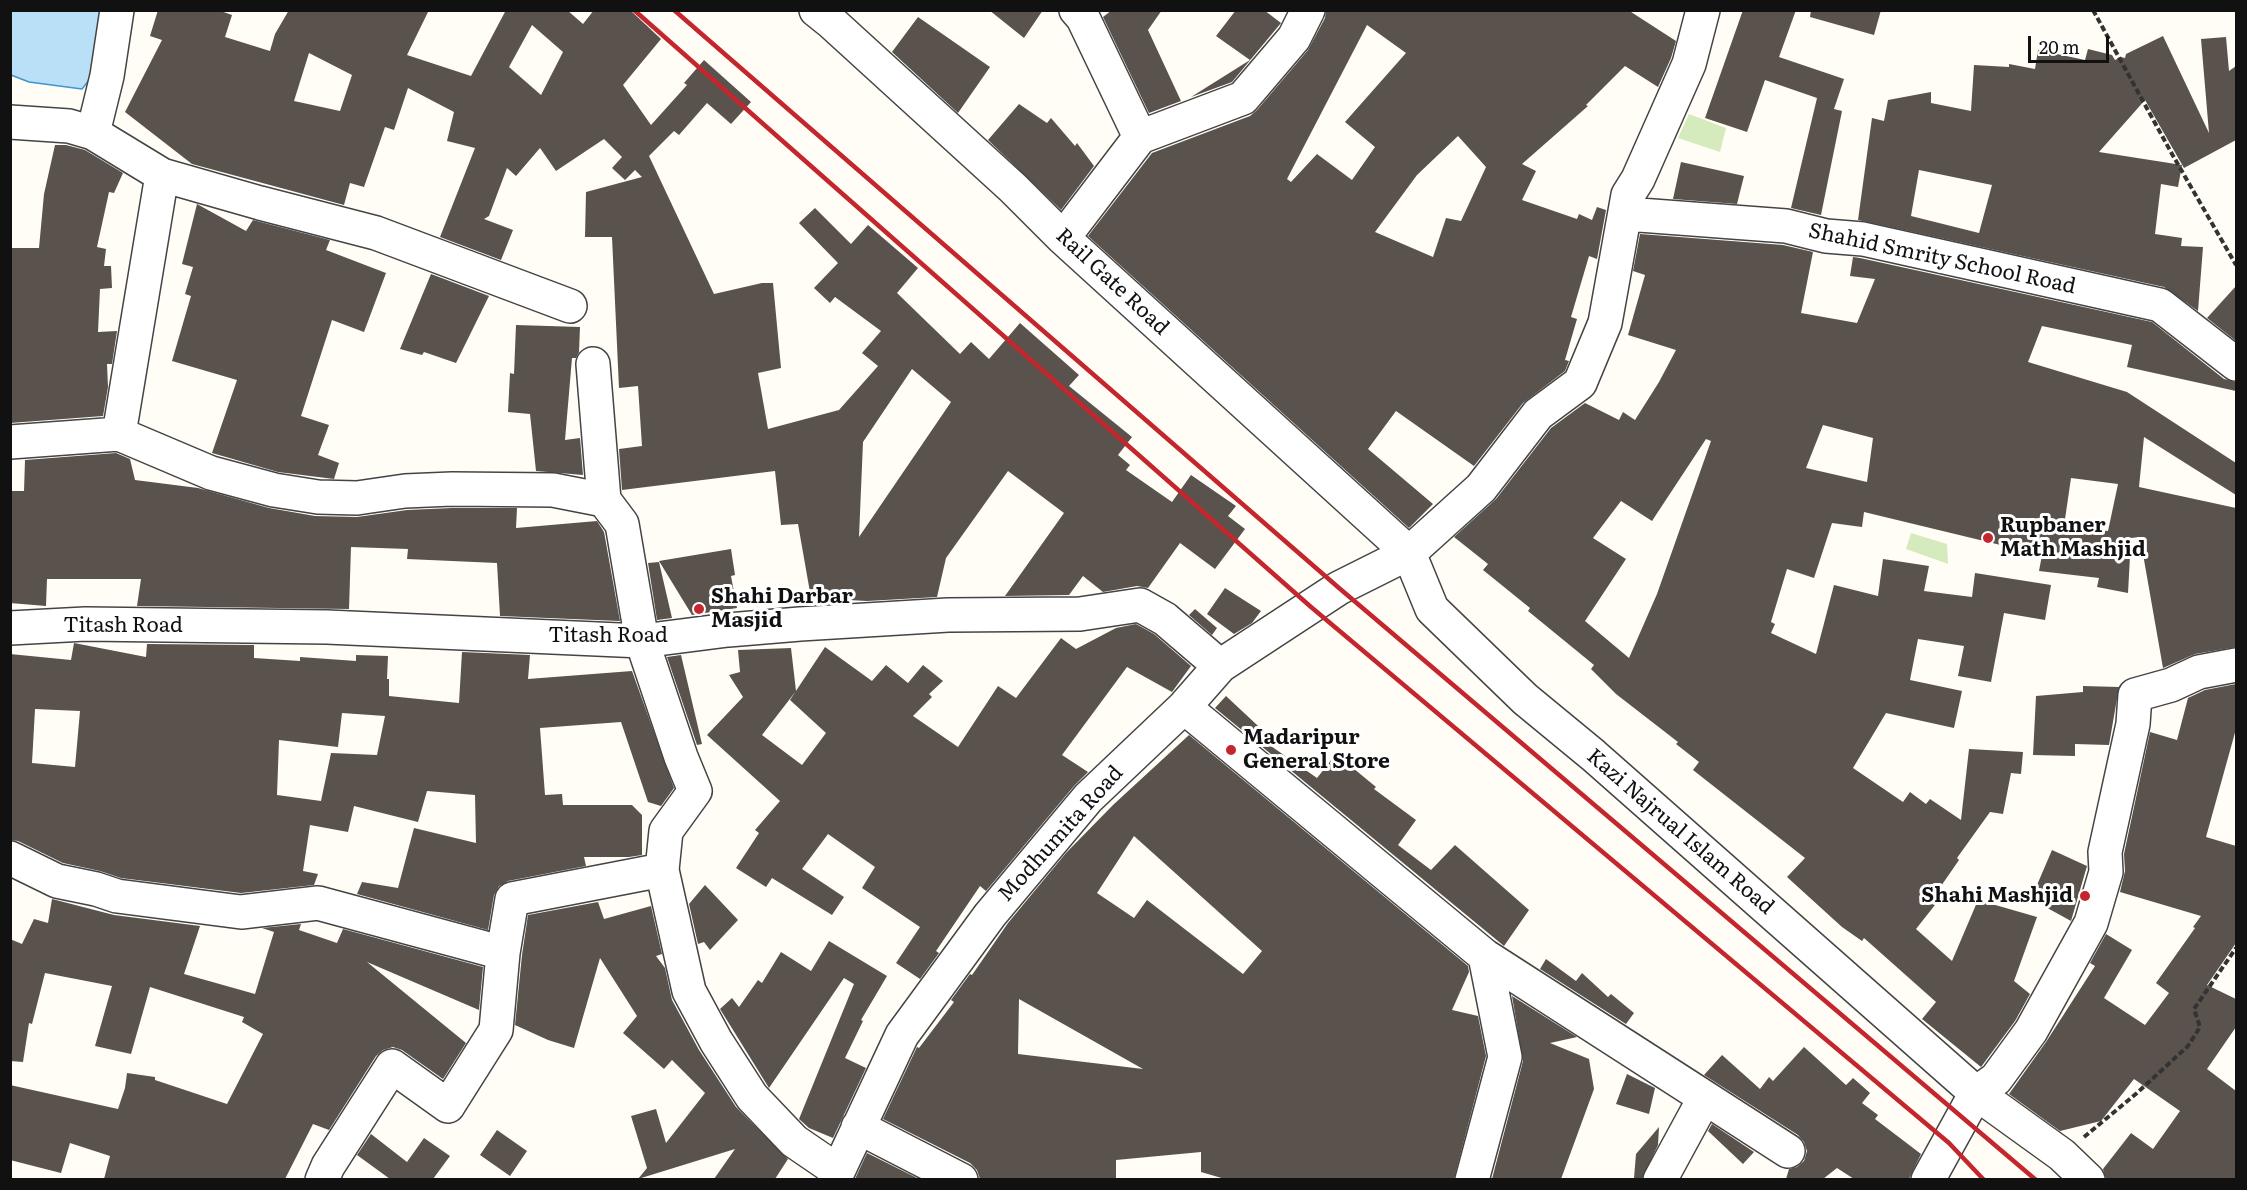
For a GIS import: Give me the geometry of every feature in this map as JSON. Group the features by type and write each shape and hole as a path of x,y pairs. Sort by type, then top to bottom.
{"street":[{"path":"93,133 106,76 117,10"},
{"name":"Rail Gate Road","path":"816,10 987,164 1064,238 1409,553"},
{"path":"1076,10 1083,18 1140,137"},
{"path":"1064,238 1140,137 1243,98 1294,38 1308,10"},
{"path":"1409,553 1481,488 1538,414 1580,383 1605,323 1628,195 1638,179 1689,64 1703,10"},
{"path":"10,122 69,126 93,133 162,175 260,204 376,233 570,306"},
{"path":"119,435 162,175"},
{"name":"Shahid Smrity School Road","path":"1626,214 1786,226 1826,236 1863,239 2160,305 2236,364"},
{"path":"594,364 604,500 622,524 642,641 681,758 695,791 666,831 662,870 688,991 716,1041 752,1097 794,1141 836,1175"},
{"path":"10,442 119,435 212,472 274,490 318,497 357,498 405,491 453,489 553,490 604,500"},
{"name":"Modhumita Road","path":"836,1175 902,1035 990,915 1088,798 1184,707 1220,666 1339,588 1409,553"},
{"name":"Kazi Najrual Islam Road","path":"1409,553 1432,609 1516,691 1593,755 1976,1093 2062,1155 2088,1179"},
{"name":"Titash Road","path":"10,628 85,624 327,627 642,641 788,625 948,615 1080,614 1140,605 1165,619 1220,666"},
{"path":"1928,1179 1976,1093 1996,1079 2031,1031 2091,923 2106,872 2105,852 2133,724 2136,695 2171,686 2199,672 2236,665"},
{"path":"1184,707 1485,956 1788,1151"},
{"path":"10,858 57,881 117,896 241,912 318,903 504,953"},
{"path":"322,1179 392,1066 448,1106 496,1030 512,899 662,870"},
{"path":"1472,1179 1505,1057 1485,956"},
{"path":"1660,1179 1704,1099"},
{"path":"858,1127 961,1179"}],"path":[{"path":"2093,10 2236,265"},
{"path":"2062,1155 2137,1093 2188,1046 2200,1027 2194,1009 2236,948"}],"green space":[{"path":"1689,114 1726,128 1720,152 1678,138"},
{"path":"1911,533 1947,544 1948,564 1906,549"}],"water":[{"path":"10,11 108,11 97,70 82,89 29,82 11,75"}],"building":[{"path":"158,10 218,10 232,15 225,37 270,51 275,34 289,10 429,10 407,55 471,76 506,10 567,10 583,24 594,10 630,10 661,39 623,85 651,125 687,85 684,83 704,60 751,102 731,124 707,103 679,135 674,131 649,156 714,294 762,283 773,283 781,368 758,373 768,429 839,410 878,366 862,353 881,331 835,297 830,303 814,288 838,263 799,223 815,208 851,244 868,225 918,268 897,293 960,354 971,342 989,359 1020,323 1079,375 1069,386 1132,437 1118,455 1130,465 1126,470 1172,502 1191,475 1236,506 1228,516 1245,529 1215,569 1180,543 1148,588 1137,586 1103,592 1083,576 1069,595 1005,596 1064,513 1008,471 946,558 937,597 867,601 811,598 798,524 781,525 775,471 622,490 619,449 642,446 638,386 619,388 612,237 585,237 586,192 642,177 635,170 625,180 612,168 622,157 604,139 556,171 540,148 516,176 507,168 489,216 484,219 513,230 501,260 440,237 475,148 447,141 454,112 408,88 394,130 385,127 364,187 350,183 344,205 192,164 125,112 162,40 150,36","holes":["532,25 563,52 541,95 509,67","309,53 352,75 340,111 294,101","912,369 951,402 859,537 863,442"]},
{"path":"989,10 1043,10 1024,38"},
{"path":"1112,10 1162,10 1148,30 1181,101 1149,113 1103,17"},
{"path":"1236,10 1264,10 1281,23 1232,82 1191,97 1250,60 1216,36"},
{"path":"1326,10 1628,10 1676,41 1658,87 1625,66 1586,105 1588,106 1522,164 1536,171 1522,200 1577,219 1579,214 1592,220 1597,207 1606,210 1597,259 1589,256 1571,317 1577,319 1565,360 1569,361 1565,371 1523,403 1474,466 1396,411 1368,449 1433,504 1409,528 1088,236 1152,153 1250,116 1257,110 1308,50 1325,18","holes":["1367,25 1406,53 1345,122 1375,147 1352,180 1317,154 1291,182 1287,179","1458,136 1486,167 1461,221 1446,218 1433,257 1375,232 1417,175"]},
{"path":"1743,10 1796,10 1779,57 1844,79 1834,109 1842,111 1821,215 1791,208 1817,98 1765,80 1747,132 1705,118"},
{"path":"1811,10 1881,10 1874,35 1810,17"},
{"path":"918,17 990,67 958,113 892,52"},
{"path":"2163,36 2209,133 2201,39 2226,37 2229,71 2236,66 2236,140 2184,168 2145,100 2099,152 2182,165 2178,187 2161,184 2155,234 2182,238 2181,246 2203,247 2198,311 2164,287 1858,220 1872,118 1884,121 1888,100 1931,92 1931,103 1971,111 1974,65 2009,67 2009,64 2035,69 2038,50 2085,60 2088,49 2112,55 2115,60 2125,58 2126,54","holes":["1919,170 1992,185 1979,233 1911,216"]},
{"path":"1019,104 1047,123 1051,118 1075,146 1077,143 1094,166 1061,210 988,140"},
{"path":"55,145 66,145 85,150 123,173 114,193 109,192 97,247 106,249 104,266 111,266 112,288 100,289 98,332 117,331 112,364 107,364 108,387 103,416 10,423 10,248 39,248 44,194"},
{"path":"1681,162 1744,176 1737,204 1673,199"},
{"path":"197,204 246,231 253,220 330,240 326,250 386,273 364,332 332,320 301,416 329,425 318,455 339,463 334,479 278,472 212,453 237,380 172,361 191,296 185,294 193,267 182,264"},
{"path":"1640,234 1783,245 1813,252 1801,313 1857,323 1875,279 1850,276 1853,257 1860,258 2152,322 2224,379 2236,382 2236,391 2127,367 2132,345 2042,326 2028,362 2127,392 2236,463 2236,495 2144,437 2139,487 2236,508 2236,647 2195,654 2163,668 2140,537 2131,538 2128,593 2097,587 2099,578 2039,571 2042,555 1864,512 1862,527 1832,523 1814,578 1787,569 1771,622 1775,624 1771,633 1816,654 1834,585 1878,596 1883,559 1929,566 1924,591 1972,597 1975,573 2051,585 2045,620 2004,613 1991,682 1958,676 1964,646 1918,639 1910,680 1962,691 1954,728 1886,713 1853,768 1903,802 1910,792 1926,804 1930,799 1961,820 1969,749 2023,752 2021,774 2011,773 2003,814 1990,812 1957,858 1959,860 1939,889 1946,891 1916,929 1952,961 1978,900 2037,917 2014,981 2030,994 2015,1021 1981,1067 1922,1019 1936,1002 1864,938 1862,941 1842,927 1787,877 1805,858 1693,770 1699,762 1676,744 1678,742 1616,694 1591,669 1594,665 1528,611 1530,608 1483,570 1488,564 1454,537 1496,499 1551,428 1585,403 1619,420 1623,412 1635,420 1676,350 1628,335 1645,275 1633,271","holes":["1823,425 1873,438 1867,482 1806,468","1706,439 1711,441 1657,594 1629,658 1585,621 1626,559 1593,538 1621,501 1652,521","2071,478 2118,484 2108,531 2064,526"]},
{"path":"431,274 489,296 456,363 424,352 422,355 400,349"},
{"path":"2236,286 2236,341 2207,318"},
{"path":"516,325 580,327 579,352 576,358 572,358 565,440 580,438 583,475 536,471 530,414 508,412 510,373 514,374"},
{"path":"116,453 130,459 135,480 198,488 269,508 315,516 357,517 407,510 517,508 516,528 597,521 604,532 620,621 500,616 497,563 407,559 408,549 351,547 349,609 137,606 141,579 47,579 46,606 10,603 10,491 24,491 25,460"},
{"path":"731,549 735,575 731,576 737,608 692,615 659,561"},
{"path":"659,562 672,618 657,620 648,563"},
{"path":"1225,588 1261,611 1252,623 1234,634 1207,614"},
{"path":"1195,609 1217,628 1212,635 1189,615"},
{"path":"1136,624 1154,634 1191,666 1172,692 1127,667 1062,755 1088,772 986,891 980,886 936,951 939,953 920,979 896,963 920,927 862,888 875,867 828,834 802,869 844,897 832,915 772,878 766,887 736,868 759,833 755,830 780,801 707,735 743,697 729,675 740,672 738,650 791,648 796,691 825,647 872,681 886,665 908,683 923,665 943,681 929,694 932,697 913,716 958,747 998,686 1016,698 1061,638 1076,649 1116,628","holes":["796,692 790,700 826,733 802,765 762,735"]},
{"path":"74,643 146,657 147,644 254,645 254,658 300,661 300,657 356,661 356,655 388,656 389,696 459,703 462,652 530,655 528,679 632,671 674,788 661,806 648,802 621,722 540,728 545,795 562,794 563,805 632,805 642,815 642,855 584,857 586,866 508,881 499,886 494,895 488,930 357,894 362,882 398,888 414,828 476,843 475,795 427,791 418,822 354,806 348,832 310,825 303,871 318,874 314,885 241,893 121,878 63,863 18,841 10,840 10,654 71,660","holes":["35,709 80,711 75,767 32,763","342,713 385,716 377,755 331,753 321,801 277,795 279,740 338,747"]},
{"path":"681,655 702,744 697,745 667,657"},
{"path":"2236,684 2236,729 2206,837 2236,846 2236,943 2207,985 2236,999 2236,1027 2207,1069 2236,1091 2236,1179 2106,1179 2103,1169 2131,1133 2153,1149 2180,1111 2134,1079 2101,1121 2060,1131 2009,1094 2095,966 2090,963 2106,934 2132,950 2104,998 2145,1025 2169,993 2156,983 2201,916 2120,892 2125,871 2124,854 2150,732 2177,740 2188,698 2205,690"},
{"path":"2083,686 2119,687 2109,745 2075,744 2075,756 2033,755 2036,696 2083,692"},
{"path":"1226,696 1272,739 1268,744 1317,778 1336,754 1376,787 1374,789 1416,820 1398,845 1431,870 1455,845 1529,910 1504,946 1215,708"},
{"path":"1189,735 1468,966 1469,972 1452,1010 1478,1016 1486,1056 1454,1179 1225,1179 1201,1172 1201,1152 1116,1160 1116,1179 980,1179 977,1170 970,1163 883,1119 917,1047 919,1048 954,1002 951,1000 970,974 972,975 1008,923 1066,853 1113,805","holes":["1134,836 1262,951 1243,974 1147,900 1134,918 1097,893","1019,999 1143,1069 1018,1054"]},
{"path":"2052,850 2087,866 2071,921 2031,899"},
{"path":"705,885 738,920 710,950 704,942 698,944 689,904"},
{"path":"52,899 114,915 200,926 184,974 255,994 274,932 262,928 301,924 299,930 337,943 343,929 483,967 479,1010 367,962 466,1043 443,1079 402,1050 393,1047 383,1050 376,1056 329,1130 313,1124 285,1179 104,1179 110,1156 70,1143 61,1173 10,1160 10,1085 118,1109 127,1073 155,1077 155,1080 227,1104 263,1034 242,1022 244,1017 150,987 131,1054 95,1046 112,986 45,973 32,1024 29,1023 23,1062 10,1061 10,939 22,944 34,919 48,923"},
{"path":"598,902 604,919 651,906 662,954 656,956 665,968 672,1000 699,1050 736,1107 788,1159 775,1179 714,1179 735,1149 638,1179 647,1168 631,1116 656,1109 666,1143 705,1093 672,1060 664,1069 623,1033 637,1016 600,958 574,1048 548,1040 515,1025 528,915"},
{"path":"829,941 887,976 861,1020 863,1021 845,1058 866,1068 833,1138 809,1128 799,1119 854,984 844,978 769,1088 720,1009 732,998 739,1007 758,980 762,983 781,952 811,971"},
{"path":"1546,959 1576,981 1582,973 1608,997 1611,994 1634,1013 1626,1024 1540,969"},
{"path":"1512,996 1577,1037 1550,1043 1589,1059 1594,1089 1561,1179 1492,1179 1523,1061"},
{"path":"1804,1047 1846,1085 1853,1078 1870,1093 1862,1103 1878,1115 1875,1119 1921,1154 1909,1179 1854,1179 1837,1168 1823,1179 1786,1179 1789,1169 1797,1167 1804,1161 1807,1151 1804,1142 1798,1135 1704,1075 1722,1055 1760,1089 1769,1077 1773,1081"},
{"path":"1627,1074 1655,1088 1649,1114 1616,1104"},
{"path":"1712,1124 1754,1152 1743,1164 1708,1131"},
{"path":"1659,1127 1658,1145 1642,1179 1634,1178 1636,1154"},
{"path":"497,1130 527,1151 510,1176 480,1155"},
{"path":"371,1134 407,1162 424,1138 450,1156 433,1179 390,1179 357,1155"},
{"path":"867,1153 919,1179 855,1179"}],"railway":[{"path":"634,10 1311,607 1949,1143 1984,1180"},
{"path":"674,10 1339,588 2036,1180"}],"place":[{"name":"Rupbaner Math Mashjid","path":"1988,538"},
{"name":"Shahi Darbar Masjid","path":"699,609"},
{"name":"Madaripur General Store","path":"1231,750"},
{"name":"Shahi Mashjid","path":"2085,896"}]}
